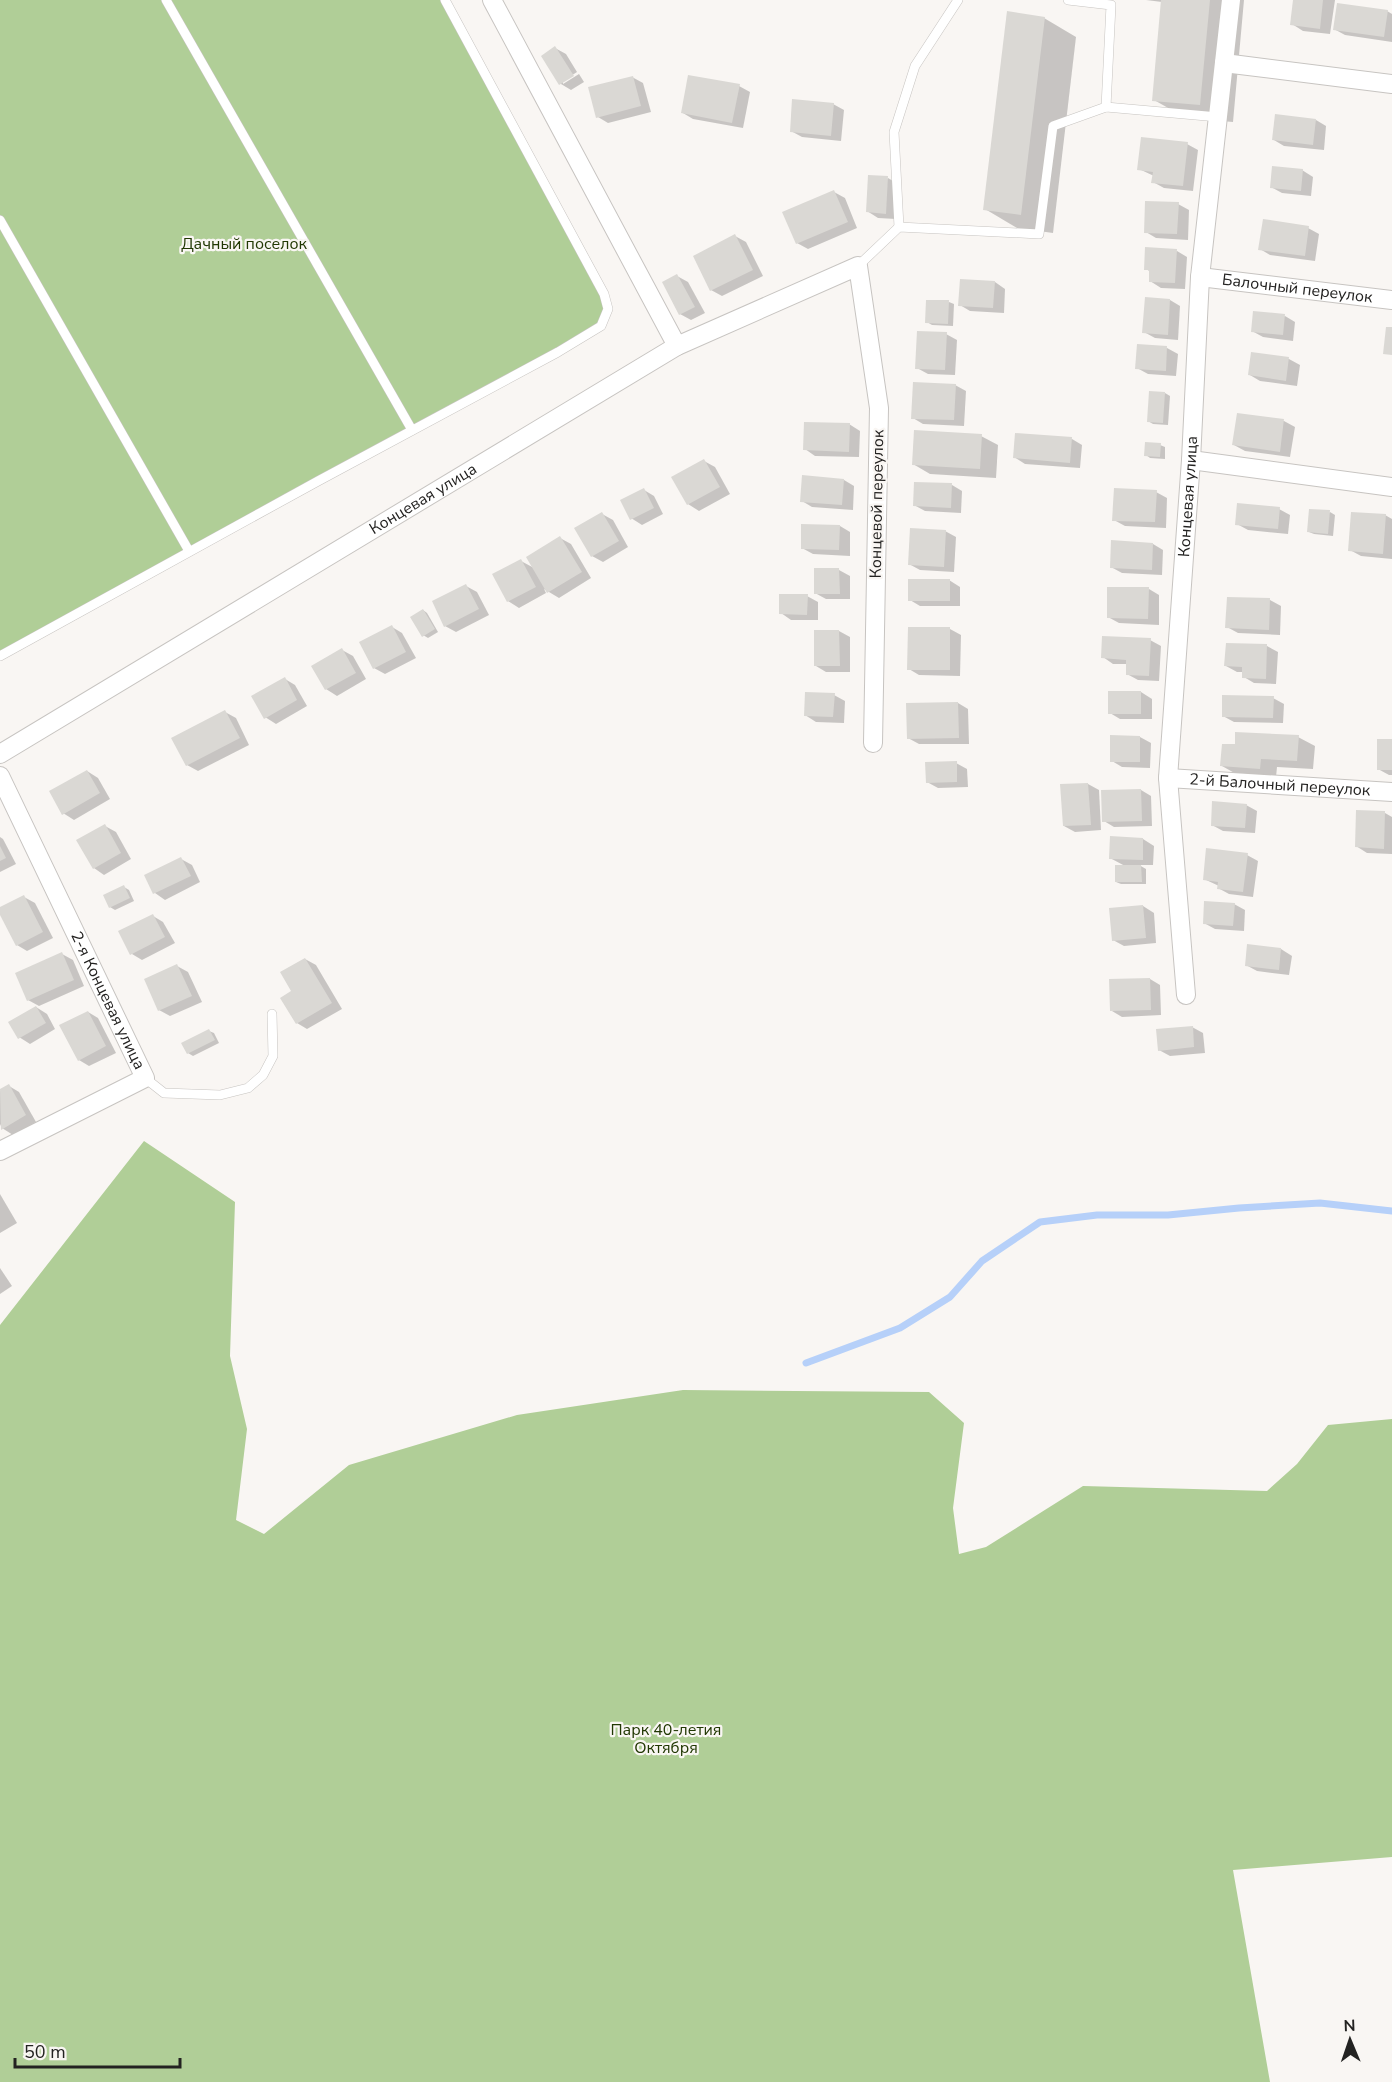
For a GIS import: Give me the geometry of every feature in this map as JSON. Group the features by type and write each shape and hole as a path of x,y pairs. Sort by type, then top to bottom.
{"street":[{"path":"492,0 677,346"},
{"name":"Концевая улица","path":"1186,995 1168,778 1191,460 1200,277 1231,0"},
{"path":"1224,63 1392,84"},
{"name":"Концевая улица","path":"0,754 677,346 858,266"},
{"name":"Концевой переулок","path":"858,266 879,408 873,743"},
{"name":"Балочный переулок","path":"1200,277 1392,300"},
{"path":"1191,460 1392,487"},
{"name":"2-я Концевая улица","path":"0,776 145,1078 0,1151"},
{"name":"2-й Балочный переулок","path":"1168,778 1392,792"}],"lane":[{"path":"166,0 412,430"},
{"path":"0,656 558,352 601,326 608,309 604,294 445,0"},
{"path":"899,227 894,132 915,66 958,0"},
{"path":"1068,0 1111,5 1106,107"},
{"path":"858,266 899,227 1039,234 1053,126 1106,107 1218,117"},
{"path":"0,220 189,551"},
{"path":"145,1078 164,1093 220,1095 248,1088 263,1075 273,1056 272,1014"}],"green space":[{"name":"Дачный поселок","path":"0,0 445,0 608,309 601,326 0,656"},
{"name":"Парк 40-летия Октября","path":"144,1141 235,1202 230,1356 247,1429 236,1520 264,1534 349,1465 517,1415 683,1390 929,1392 964,1423 953,1508 959,1554 986,1547 1083,1486 1267,1491 1297,1464 1328,1425 1392,1419 1392,1857 1233,1870 1270,2082 0,2082 0,1325"}],"building":[{"path":"1161,0 1210,0 1200,105 1152,101"},
{"path":"1293,0 1323,0 1320,29 1290,25"},
{"path":"1337,3 1388,10 1384,37 1333,30"},
{"path":"1007,11 1045,17 1021,215 983,210"},
{"path":"555,46 574,76 559,85 541,56"},
{"path":"688,75 740,84 732,123 681,113"},
{"path":"633,76 641,106 596,118 588,87"},
{"path":"792,99 834,103 831,136 790,132"},
{"path":"1275,114 1316,119 1313,145 1272,140"},
{"path":"1141,137 1188,142 1183,186 1151,183 1153,172 1137,170"},
{"path":"1272,166 1303,169 1301,191 1270,188"},
{"path":"868,175 888,176 886,214 866,212"},
{"path":"834,190 848,222 796,244 782,212"},
{"path":"1145,201 1179,202 1177,234 1144,233"},
{"path":"1263,219 1309,226 1305,256 1258,250"},
{"path":"735,234 753,270 710,291 693,256"},
{"path":"1145,247 1177,249 1175,283 1149,282 1149,270 1144,270"},
{"path":"677,274 695,307 679,315 662,282"},
{"path":"960,279 995,281 993,308 958,306"},
{"path":"1145,297 1170,299 1168,335 1142,333"},
{"path":"926,300 949,300 948,324 925,323"},
{"path":"1253,311 1285,314 1283,335 1251,332"},
{"path":"1386,327 1392,327 1392,355 1383,354"},
{"path":"917,331 947,332 945,370 915,369"},
{"path":"1137,344 1167,346 1166,371 1135,369"},
{"path":"1251,352 1289,357 1286,381 1248,375"},
{"path":"913,382 956,384 954,420 911,419"},
{"path":"1149,391 1165,392 1163,423 1147,422"},
{"path":"1237,413 1284,419 1280,452 1232,445"},
{"path":"804,422 850,423 849,452 803,450"},
{"path":"914,430 982,434 980,469 912,465"},
{"path":"1015,433 1072,437 1070,463 1013,458"},
{"path":"1145,442 1161,443 1160,457 1144,456"},
{"path":"704,459 720,487 687,505 671,477"},
{"path":"802,475 844,479 842,505 800,502"},
{"path":"914,482 952,483 951,508 913,506"},
{"path":"644,488 654,508 630,520 620,500"},
{"path":"1114,488 1157,490 1155,522 1112,521"},
{"path":"1237,503 1280,507 1278,529 1235,525"},
{"path":"1309,509 1330,510 1328,534 1307,532"},
{"path":"602,512 619,541 591,557 574,528"},
{"path":"1351,512 1386,514 1383,554 1348,551"},
{"path":"801,524 840,525 839,550 801,549"},
{"path":"910,528 946,530 944,567 908,565"},
{"path":"560,536 582,572 547,593 526,557"},
{"path":"1111,540 1153,543 1152,570 1110,568"},
{"path":"521,559 536,587 507,602 492,574"},
{"path":"814,568 839,568 840,594 814,594"},
{"path":"908,579 950,579 950,601 908,601"},
{"path":"466,584 479,609 444,627 432,601"},
{"path":"1107,587 1149,587 1148,619 1107,618"},
{"path":"779,594 808,594 807,615 779,614"},
{"path":"1227,597 1270,598 1269,630 1225,628"},
{"path":"423,609 435,629 422,637 410,617"},
{"path":"392,625 406,652 373,669 359,642"},
{"path":"908,627 950,627 950,670 907,670"},
{"path":"814,630 839,630 840,666 814,666"},
{"path":"1102,636 1151,638 1149,676 1126,675 1126,660 1101,658"},
{"path":"1226,643 1267,644 1266,679 1242,678 1242,667 1224,666"},
{"path":"342,648 356,673 325,690 311,666"},
{"path":"285,677 297,700 264,719 251,696"},
{"path":"1108,691 1141,691 1141,714 1108,714"},
{"path":"805,692 835,693 833,717 804,716"},
{"path":"1222,695 1274,696 1273,718 1222,717"},
{"path":"958,702 959,738 907,739 906,703"},
{"path":"225,710 240,738 186,766 171,738"},
{"path":"1235,732 1299,735 1297,761 1261,759 1260,769 1220,766 1222,744 1235,744"},
{"path":"1110,735 1140,736 1140,762 1110,762"},
{"path":"1377,739 1392,739 1392,770 1377,770"},
{"path":"957,761 957,782 926,783 925,762"},
{"path":"87,770 100,793 62,815 49,791"},
{"path":"1088,783 1091,825 1063,826 1060,784"},
{"path":"1141,789 1142,821 1102,822 1101,790"},
{"path":"1212,801 1247,804 1245,828 1211,826"},
{"path":"1356,810 1385,811 1384,849 1355,847"},
{"path":"105,824 121,853 93,869 76,840"},
{"path":"1110,836 1143,838 1143,860 1109,859"},
{"path":"0,846 6,858 0,861"},
{"path":"1206,848 1248,853 1243,892 1217,889 1218,882 1203,880"},
{"path":"181,857 191,876 153,894 144,875"},
{"path":"1115,865 1141,865 1142,882 1115,882"},
{"path":"124,885 130,898 109,908 103,895"},
{"path":"24,895 43,932 16,946 0,915 0,907"},
{"path":"1204,901 1235,903 1233,926 1203,924"},
{"path":"1143,905 1146,938 1112,941 1109,908"},
{"path":"153,914 165,937 130,955 118,931"},
{"path":"1247,944 1281,948 1279,970 1245,966"},
{"path":"62,952 74,980 27,1001 15,973"},
{"path":"305,958 332,1003 296,1024 280,998 291,991 280,972"},
{"path":"177,964 192,996 158,1011 144,979"},
{"path":"1150,978 1151,1010 1110,1011 1109,979"},
{"path":"36,1006 46,1023 18,1039 8,1022"},
{"path":"88,1011 106,1046 78,1061 59,1025"},
{"path":"1193,1026 1194,1047 1158,1051 1156,1029"},
{"path":"209,1029 215,1040 187,1054 181,1043"},
{"path":"9,1084 26,1115 1,1130 0,1089"}],"waterway":[{"path":"806,1363 900,1328 950,1297 982,1261 1040,1222 1097,1215 1168,1215 1320,1203 1392,1211"}]}
